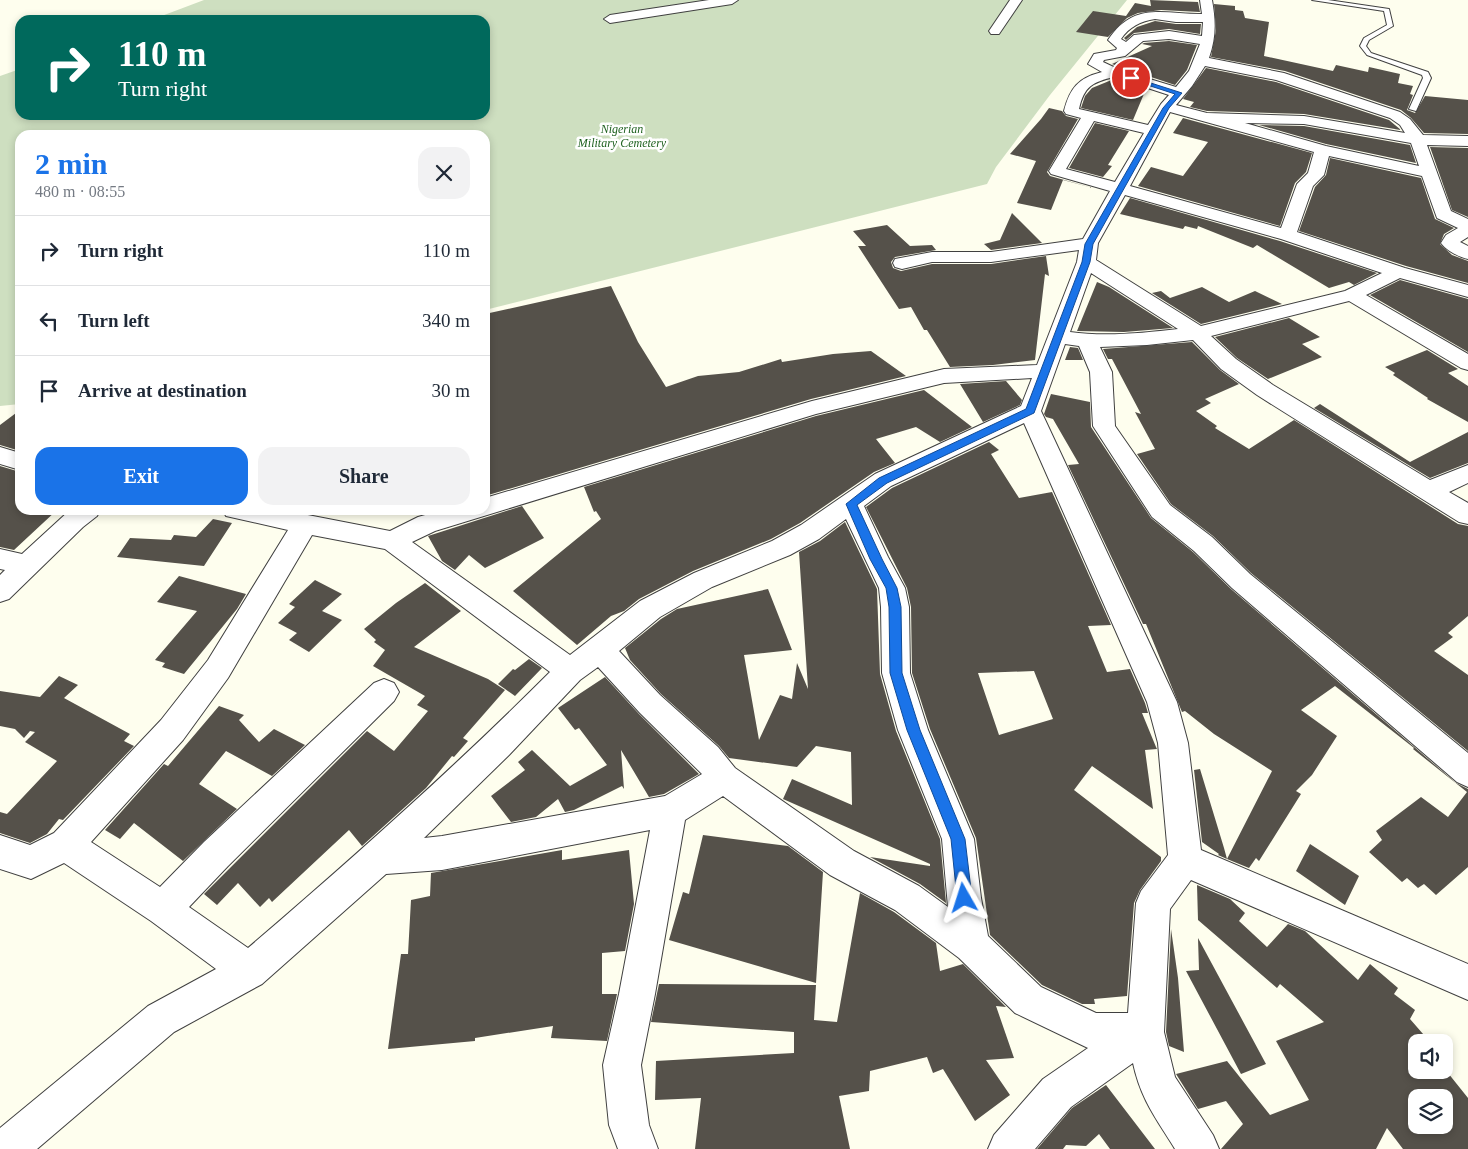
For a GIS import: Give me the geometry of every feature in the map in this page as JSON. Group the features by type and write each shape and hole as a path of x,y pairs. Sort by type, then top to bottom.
{"street":[{"path":"610,19 732,0"},
{"path":"995,31 1016,0"},
{"path":"1127,10 1125,14 1139,18"},
{"path":"1124,47 1114,40 1122,28 1139,18 1155,15 1176,18 1207,30 1279,76 1395,115 1405,122 1418,140 1443,214 1468,228 1452,239 1450,244 1468,254"},
{"path":"1207,30 1139,38 1137,42 1124,47 1120,53 1099,57 1095,64 1209,117 1323,150 1430,173"},
{"path":"6,1149 161,1019 249,970 378,858 498,746 570,671 600,650 650,609 703,580 781,548 810,532 852,504 883,480 1030,411 1088,253 1121,189 1173,100 1207,30"},
{"path":"1115,73 1094,78 1083,85 1075,95 1071,111 1153,132"},
{"path":"1090,116 1057,171 1287,235 1398,272 1468,291"},
{"path":"1209,117 1304,120 1418,140 1468,141"},
{"path":"1287,235 1306,184 1316,175 1323,150"},
{"path":"902,262 932,257 991,257 1088,253 1198,333 1208,347 1234,369 1468,515"},
{"path":"1058,338 1087,340 1147,339 1198,333 1352,295 1398,272"},
{"path":"1352,295 1468,363"},
{"path":"1087,340 1101,372 1100,393 1104,426 1161,511 1203,544 1241,581 1468,772"},
{"path":"490,505 812,408 944,376 1045,371"},
{"path":"1030,411 1162,702 1173,743 1185,860 1153,903 1145,1032 1157,1085 1200,1149"},
{"path":"0,455 15,460"},
{"path":"1428,491 1468,473"},
{"path":"852,504 876,559 892,588 895,607 896,673 914,730 958,839 964,898 972,946"},
{"path":"0,591 81,515"},
{"path":"260,515 392,541 570,671"},
{"path":"392,541 426,517 440,515"},
{"path":"0,852 31,862 66,845 172,730 218,669 305,524"},
{"path":"0,559 27,566"},
{"path":"600,650 650,704 707,756 724,778 842,863 907,898 972,946 1028,1000 1094,1032 1145,1032"},
{"path":"163,909 216,854 384,692"},
{"path":"378,858 442,853 670,812 724,778"},
{"path":"638,1149 629,1125 622,1064 637,994 670,812"},
{"path":"66,845 163,909 249,970"},
{"path":"1185,860 1468,982"},
{"path":"1008,1149 1057,1093 1145,1032"}],"lane":[{"path":"1315,0 1387,10 1390,26 1366,38 1363,46 1369,54 1425,74 1428,78 1413,109"}],"green space":[{"name":"Nigerian Military Cemetery","path":"204,0 1127,0 1050,95 996,167 987,184 490,309 490,130 15,130 15,404 0,406 0,76 15,71 15,120 490,120 490,15 164,15"}],"building":[{"path":"1150,0 1198,2 1200,12 1161,10 1138,13 1127,18 1108,37 1076,32 1093,11 1126,16 1135,3 1151,6"},
{"path":"1214,4 1235,6 1235,10 1243,11 1245,18 1269,22 1264,56 1333,71 1336,65 1368,72 1369,67 1400,74 1398,83 1413,86 1410,94 1413,95 1407,110 1415,113 1425,96 1468,100 1468,134 1424,133 1401,110 1285,71 1211,57 1216,30"},
{"path":"1155,21 1176,24 1201,24 1200,34 1169,29 1134,33 1126,40 1124,38 1137,27"},
{"path":"1169,41 1197,45 1187,70 1175,85 1112,64 1152,46 1142,44 1144,43"},
{"path":"1206,68 1276,82 1389,120 1401,130 1304,114 1207,111 1190,107 1194,102 1183,99"},
{"path":"1114,79 1146,89 1133,120 1081,108 1085,96 1092,88"},
{"path":"1049,108 1062,111 1066,116 1078,119 1047,172 1050,176 1093,188 1063,180 1051,210 1017,203 1036,161 1010,154"},
{"path":"1183,118 1312,153 1306,172 1295,183 1280,226 1138,186 1151,167 1183,176 1208,142 1173,133"},
{"path":"1095,123 1129,131 1108,165 1112,166 1103,177 1069,168"},
{"path":"1259,125 1304,126 1410,145 1416,163 1326,144"},
{"path":"1430,147 1468,148 1468,217 1452,210"},
{"path":"1330,158 1421,178 1435,219 1454,228 1444,234 1440,244 1452,255 1468,261 1468,283 1406,266 1299,231 1315,187 1326,175"},
{"path":"1130,198 1280,241 1377,273 1354,285 1349,282 1329,288 1257,245 1253,248 1198,226 1197,229 1185,226 1183,229 1120,214"},
{"path":"1012,213 1042,243 991,250 984,244 1000,240"},
{"path":"887,225 910,246 932,245 936,250 895,257 891,262 893,268 901,271 932,264 991,264 1046,256 1049,276 1045,274 1035,360 993,365 950,367 927,330 924,330 911,307 899,309 858,246 866,246 853,231"},
{"path":"1400,280 1468,299 1468,352 1370,295"},
{"path":"1097,282 1109,287 1173,328 1124,332 1077,331"},
{"path":"611,286 638,342 666,387 698,376 739,372 781,359 782,362 833,354 871,351 906,376 811,399 490,495 490,313"},
{"path":"1202,287 1229,302 1255,291 1282,304 1201,324 1152,293 1161,291 1170,298"},
{"path":"1289,318 1320,337 1302,344 1322,357 1268,379 1237,358 1215,337"},
{"path":"1192,342 1220,370 1239,384 1205,399 1211,403 1196,411 1217,426 1215,428 1249,449 1294,420 1458,524 1468,526 1468,616 1448,633 1453,637 1434,651 1468,675 1468,751 1251,573 1213,536 1171,504 1137,454 1155,449 1135,412 1141,414 1112,359 1108,359 1103,349"},
{"path":"1070,347 1078,348 1083,360 1065,360"},
{"path":"1427,350 1458,369 1448,373 1468,386 1468,422 1427,399 1393,375 1395,373 1385,367"},
{"path":"1006,381 1022,400 1020,405 983,422 960,384"},
{"path":"924,390 972,427 940,442 916,427 876,439 895,463 874,472 800,523 771,539 693,571 639,599 624,611 611,616 577,645 513,591 601,519 596,511 594,512 584,487 816,416"},
{"path":"1051,394 1090,402 1091,427 1151,518 1193,552 1231,589 1456,783 1468,789 1468,867 1436,895 1424,884 1418,888 1407,878 1402,882 1369,852 1382,840 1376,831 1421,797 1448,817 1467,792 1335,686 1301,710 1337,736 1312,775 1296,791 1301,794 1259,861 1256,858 1249,868 1227,859 1272,771 1214,734 1185,711 1182,712 1146,624 1143,624 1068,465 1079,464 1053,419 1046,417 1044,414"},
{"path":"1320,404 1410,462 1468,432 1468,463 1430,478 1314,408"},
{"path":"15,414 15,450 0,445 0,425"},
{"path":"989,442 999,450 991,454 1019,498 1052,492 1111,625 1088,626 1107,672 1130,669 1145,703 1148,713 1142,713 1157,749 1145,750 1153,809 1092,766 1074,790 1161,857 1161,861 1140,890 1134,903 1127,996 1094,999 1095,1004 1082,1004 1042,985 990,935 976,838 930,729 912,673 911,607 907,588 866,507 892,488","holes":["1034,671 1053,719 999,735 978,673"]},
{"path":"0,466 15,470 15,515 52,515 14,550 0,547"},
{"path":"522,506 544,538 485,568 469,555 455,570 442,561 428,536"},
{"path":"213,519 232,523 204,566 117,557 130,538 171,540 174,535 196,537"},
{"path":"845,522 877,589 880,674 896,731 940,839 946,903 920,884 870,857 930,866 930,864 783,799 792,779 852,805 851,752 816,746 797,767 729,758 719,746 661,694 630,660 625,648 661,619 677,609 768,589 792,650 744,655 759,740 780,695 792,699 797,663 808,689 799,552 820,541"},
{"path":"179,576 246,594 237,609 184,674 162,667 165,663 155,660 197,611 157,602"},
{"path":"315,580 342,594 322,611 342,620 309,652 289,640 297,633 278,623 295,607 289,604"},
{"path":"425,583 461,611 414,647 488,679 505,690 463,738 468,741 454,757 452,756 426,788 362,846 349,830 272,902 269,898 260,907 238,883 217,905 204,894 367,731 394,751 428,711 417,705 425,696 373,666 385,650 374,642 376,640 364,629"},
{"path":"529,659 542,668 515,696 498,684 513,669 515,670"},
{"path":"59,676 78,685 64,698 130,734 124,741 134,746 63,820 59,819 47,834 30,843 0,833 0,812 7,814 57,761 25,742 35,732 30,731 24,738 15,729 0,726 0,691 40,697"},
{"path":"605,677 699,774 664,794 649,797 621,750 624,789 622,786 574,810 565,812 558,799 536,817 511,822 491,796 525,770 518,762 532,750 570,786 607,765 579,728 575,730 558,708"},
{"path":"219,706 244,715 239,720 259,742 274,729 305,745 272,776 226,751 199,784 237,809 183,861 134,823 120,839 105,830 164,764 168,766"},
{"path":"1200,769 1227,859 1218,855 1202,842 1194,770"},
{"path":"703,835 788,846 823,872 816,983 669,940 683,892 689,894"},
{"path":"1310,844 1359,876 1345,905 1296,871"},
{"path":"562,850 562,860 629,850 634,904 625,951 602,953 602,994 617,994 607,1041 551,1038 553,1026 475,1038 475,1041 388,1049 401,954 408,954 411,900 430,896 431,873"},
{"path":"1197,885 1230,899 1245,913 1239,921 1267,947 1288,924 1305,931 1358,980 1370,964 1398,988 1394,994 1415,1010 1410,1019 1423,1034 1408,1034 1408,1079 1453,1079 1468,1098 1468,1149 1403,1149 1387,1128 1376,1149 1221,1149 1243,1124 1226,1101 1198,1109 1176,1074 1227,1061 1270,1115 1309,1100 1276,1041 1324,1022 1280,984 1277,988 1198,920"},
{"path":"860,893 894,912 936,943 940,971 963,964 1006,1007 996,1006 1014,1058 986,1060 1010,1095 975,1121 943,1069 933,1073 927,1057 870,1071 869,1091 839,1096 850,1149 695,1149 701,1098 655,1100 656,1061 794,1053 794,1032 651,1022 659,984 816,985 814,1020 837,1022"},
{"path":"1171,929 1178,978 1184,1052 1169,1046 1166,1032"},
{"path":"1198,938 1266,1064 1241,1074 1186,971 1199,970"},
{"path":"1106,1085 1155,1149 1110,1149 1099,1134 1086,1146 1066,1145 1063,1149 1037,1149 1072,1108"}],"route":[{"path":"964,898 958,839 914,730 896,673 895,607 892,588 876,559 852,504 883,480 1030,411 1086,262 1089,244 1166,108 1179,93 1131,78"}]}
